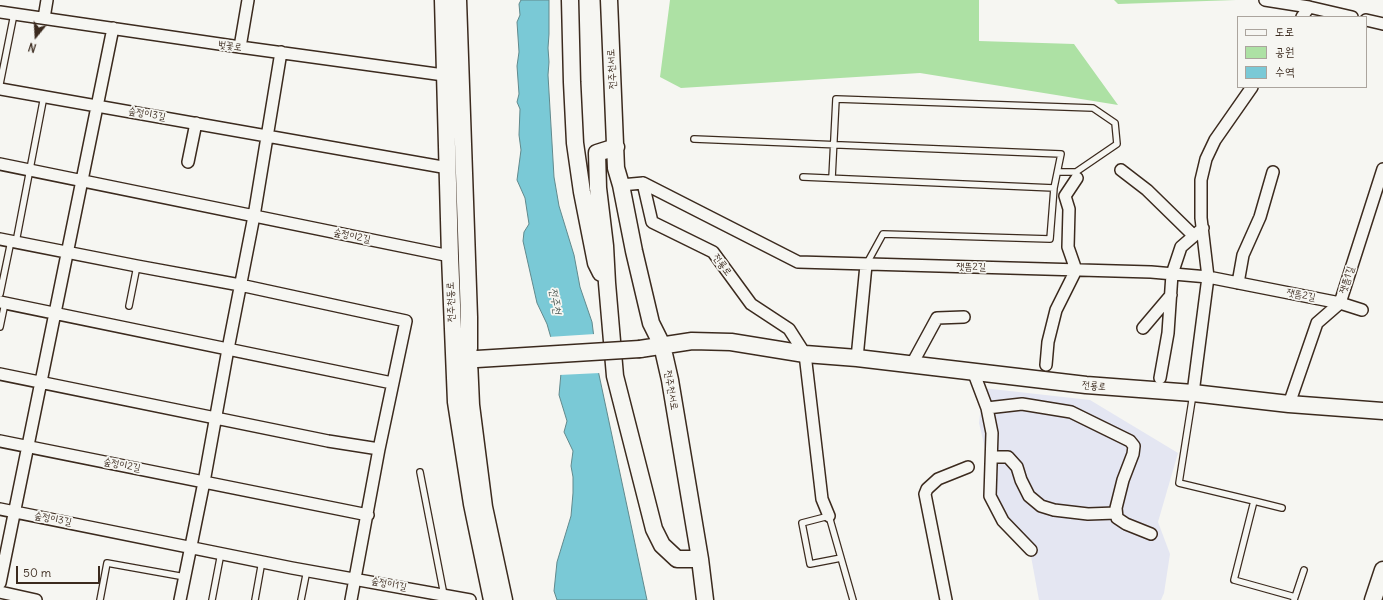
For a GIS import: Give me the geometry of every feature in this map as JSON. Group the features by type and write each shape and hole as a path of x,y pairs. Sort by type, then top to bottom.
{"street":[{"path":"44,18 47,0"},
{"path":"240,47 248,0"},
{"name":"전주천동로","path":"443,0 453,76 469,317 466,360 456,402 472,504 492,600"},
{"name":"전주천동로","path":"458,0 448,168 450,256 466,360 484,507 504,600"},
{"path":"570,0 575,143 582,192 596,263 607,284"},
{"name":"전주천서로","path":"609,0 616,168 651,323 662,345 670,380 700,559 705,600"},
{"path":"1265,0 1309,7 1348,16"},
{"path":"1303,16 1309,7"},
{"name":"벚꽃로","path":"0,12 453,76"},
{"path":"1367,20 1383,24"},
{"path":"0,583 113,28"},
{"path":"180,600 204,482 254,216 280,52"},
{"path":"1193,393 1208,277 1201,218 1201,180 1206,159 1215,140 1251,88"},
{"name":"숲정이3길","path":"0,89 196,123"},
{"path":"188,162 196,123 448,168"},
{"path":"616,147 597,153 598,188 605,246 615,376 654,529 662,545 677,559 700,559"},
{"path":"4,165 82,181"},
{"name":"잿뜸1길","path":"1289,404 1317,323 1340,303 1383,169"},
{"path":"1121,170 1147,190 1194,236"},
{"path":"1238,283 1243,255 1260,217 1273,172"},
{"path":"1046,365 1048,342 1056,310 1076,270 1068,247 1069,209 1065,196 1077,178"},
{"name":"숲정이2길","path":"82,181 450,256"},
{"path":"621,185 643,183 798,262 866,264 857,358"},
{"name":"전룡로","path":"643,183 652,222 713,252 751,304 789,329 805,354"},
{"path":"1160,378 1168,333 1172,274 1181,247 1203,228"},
{"path":"9,240 240,285 406,320 379,449 368,515 351,600"},
{"name":"잿뜸2길","path":"866,264 1076,270 1208,277 1340,303 1362,310"},
{"path":"1143,328 1171,295"},
{"path":"2,300 55,314 392,383"},
{"path":"912,364 937,318 964,317"},
{"name":"전룡로","path":"466,360 640,348 692,341 731,342 805,354 912,364 1086,385 1193,393 1289,404 1378,411"},
{"path":"805,354 822,499 829,516"},
{"path":"973,371 987,408 992,433 990,496 1003,521 1031,550"},
{"path":"0,374 328,441 379,449"},
{"path":"987,408 1022,404 1070,412 1130,441 1134,446 1133,454 1123,480 1116,508 1117,518 1126,524 1151,534"},
{"path":"0,441 28,446"},
{"name":"숲정이2길","path":"28,446 368,515"},
{"path":"992,457 1008,457 1017,466 1021,480 1030,496 1041,506 1054,510 1088,514 1116,513"},
{"path":"946,600 925,494 927,489 938,480 968,467"},
{"name":"숲정이3길","path":"0,509 191,548"},
{"path":"191,548 262,562"},
{"name":"숲정이1길","path":"262,562 470,600"},
{"path":"1373,600 1383,570"},
{"path":"0,592 36,600"}],"lane":[{"path":"0,84 14,14"},
{"path":"0,327 9,240 30,170 44,96"},
{"path":"832,178 836,99 1093,108 1115,123 1117,144 1076,172 1058,172"},
{"path":"694,139 1061,154 1054,188 1050,239 883,234 866,264"},
{"path":"803,177 1054,188"},
{"path":"129,306 137,266"},
{"path":"1193,393 1179,483 1282,508"},
{"path":"420,472 444,595"},
{"path":"1254,501 1234,580 1295,598 1304,570"},
{"path":"841,558 810,564 802,523 829,516 841,558 853,600"},
{"path":"212,600 221,553"},
{"path":"255,600 262,562"},
{"path":"100,600 107,563 185,577"},
{"path":"301,600 307,570"}],"shaded area":[{"path":"983,388 1090,400 1178,453 1158,522 1170,554 1164,593 1161,600 1039,600 1030,551 1004,530 979,423"}],"green space":[{"path":"670,0 979,0 979,41 1074,44 1118,105 920,73 681,88 660,77"},
{"path":"1114,0 1236,0 1118,4"}],"water":[{"name":"전주천","path":"521,0 549,0 548,75 554,177 559,206 574,255 580,287 592,322 598,370 647,600 557,600 554,591 557,562 571,516 573,477 571,466 573,451 564,432 567,421 559,395 561,373 547,324 537,303 523,241 524,232 529,224 525,198 517,180 521,150 519,135 520,109 517,102 519,94 517,66 519,52 517,22 520,15 519,4"}],"pier":[{"path":"595,334 600,373 559,375 548,337"}]}
